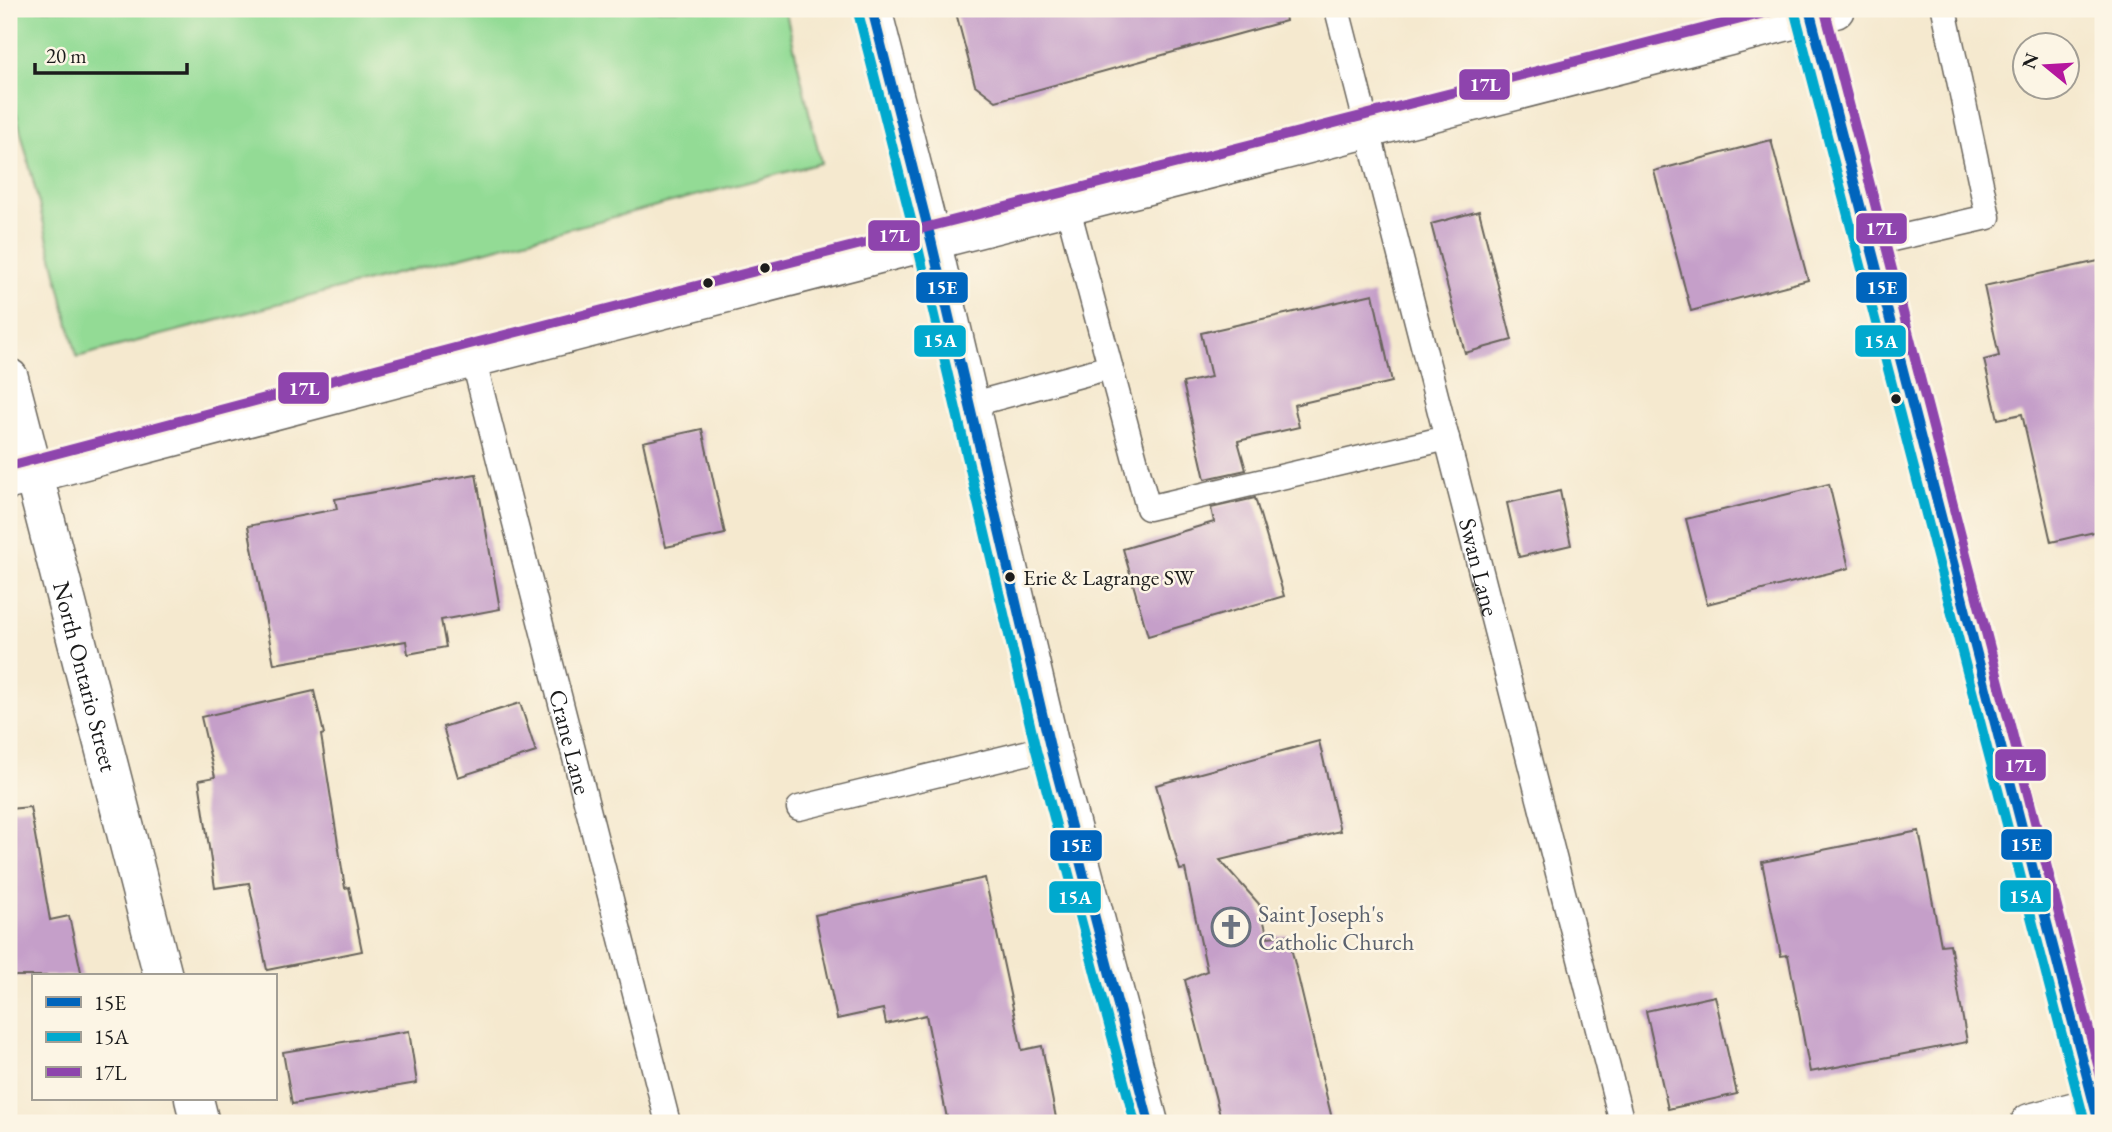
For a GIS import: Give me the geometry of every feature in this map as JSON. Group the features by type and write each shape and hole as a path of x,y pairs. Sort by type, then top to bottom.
{"street":[{"path":"872,9 932,240 1050,747 1149,1123"},
{"path":"21,477 1819,11 1870,244 2099,1111 2030,1123"},
{"name":"North Ontario Street","path":"9,378 21,477 162,974"},
{"path":"194,1100 200,1123"}],"lane":[{"name":"Swan Lane","path":"1337,9 1622,1123"},
{"path":"1870,244 1988,217 1944,9"},
{"path":"1067,205 1147,508 1447,438"},
{"name":"Crane Lane","path":"473,358 668,1123"},
{"path":"970,405 1110,367"},
{"path":"799,808 1050,747"}],"green space":[{"path":"9,9 785,9 821,163 77,357 9,84"}],"building":[{"path":"955,9 1284,9 1286,21 996,101 975,85"},
{"path":"1771,140 1808,280 1691,311 1654,171"},
{"path":"1479,211 1512,340 1465,353 1431,224"},
{"path":"2103,260 2103,530 2051,542 2022,414 1998,419 1984,360 1999,356 1984,286"},
{"path":"1373,294 1392,382 1294,405 1299,427 1238,441 1246,470 1205,479 1183,383 1211,377 1201,333"},
{"path":"702,429 725,534 666,547 643,442"},
{"path":"476,474 500,609 441,620 446,647 408,654 406,641 274,664 248,526 337,509 335,499"},
{"path":"1829,484 1849,568 1707,604 1686,519"},
{"path":"1560,491 1571,545 1519,557 1507,503"},
{"path":"1255,498 1284,596 1148,636 1123,549 1214,522 1211,508"},
{"path":"314,691 324,734 321,735 345,888 349,887 362,951 267,970 249,883 215,888 199,780 215,777 201,717"},
{"path":"520,703 536,752 458,777 443,727"},
{"name":"Saint Joseph's Catholic Church","path":"1319,741 1340,831 1220,860 1259,904 1268,937 1288,935 1333,1123 1222,1123 1185,980 1207,971 1185,869 1180,870 1156,785"},
{"path":"30,807 50,920 69,916 82,974 9,976 9,809"},
{"path":"1919,831 1941,945 1950,944 1967,1042 1810,1072 1788,955 1781,956 1762,862"},
{"path":"985,878 1022,1050 1042,1046 1057,1123 948,1123 926,1015 886,1024 883,1009 837,1019 815,915"},
{"path":"1715,996 1737,1094 1668,1109 1646,1011"},
{"path":"409,1031 417,1083 292,1104 283,1052"}],"transit line":[{"name":"15E","path":"872,9 931,240 1050,747 1149,1123"},
{"name":"17L","path":"9,466 470,344 1780,9"},
{"name":"15E","path":"1809,9 2099,1123"},
{"name":"17L","path":"1825,11 2103,1084"},
{"name":"15A","path":"858,12 917,243 1036,750 1135,1123"},
{"name":"15A","path":"1795,13 2085,1123"}],"place":[{"name":"Erie & Lagrange SW","path":"1010,577"},
{"name":"Saint Joseph's Catholic Church","path":"1231,927"}]}
